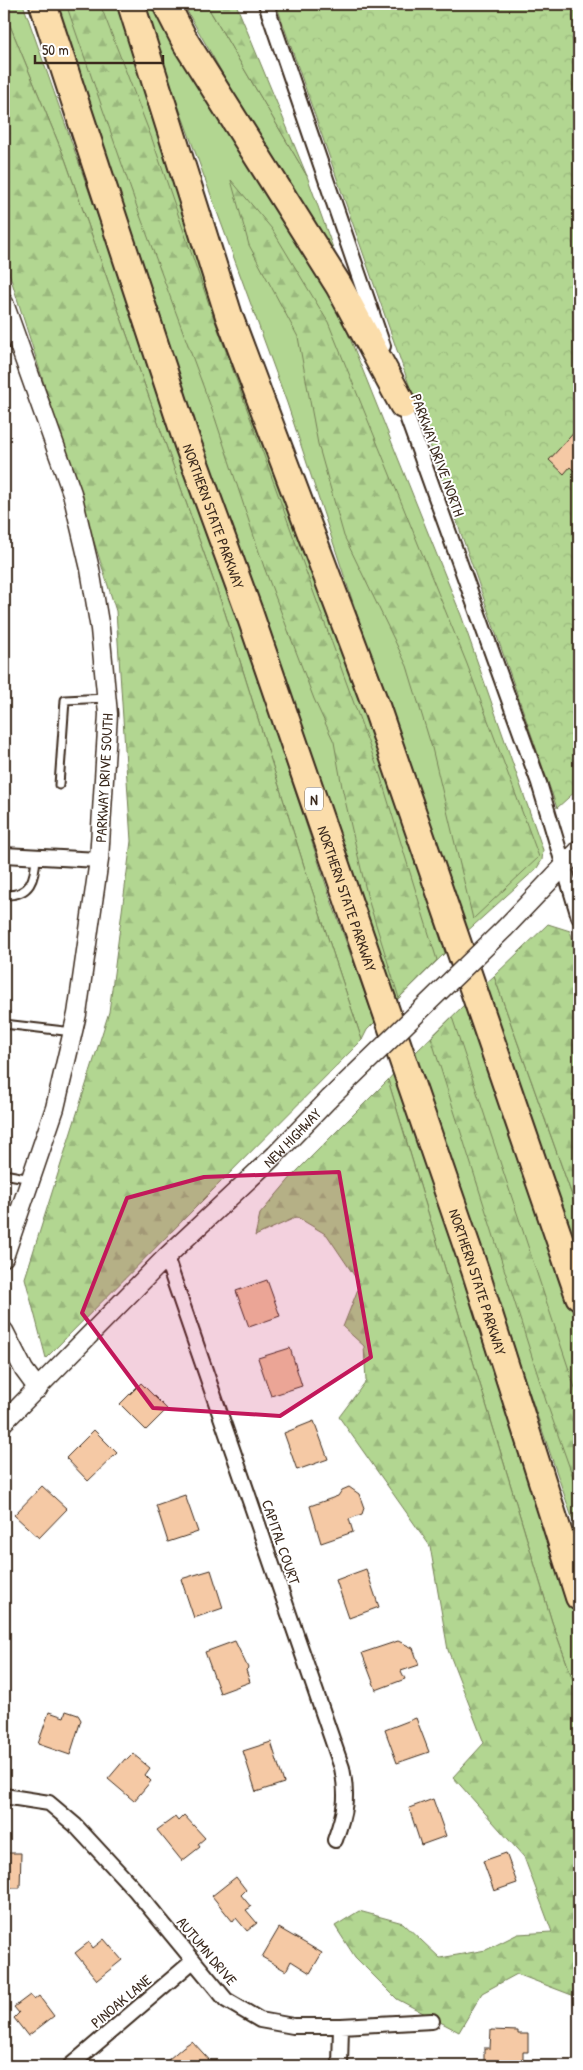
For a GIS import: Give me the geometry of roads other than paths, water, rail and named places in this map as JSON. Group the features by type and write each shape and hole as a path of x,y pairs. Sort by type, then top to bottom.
{"highway":[{"name":"NORTHERN STATE PARKWAY","path":"43,4 187,442 249,612 472,1261 579,1597"},
{"path":"131,4 229,316 376,706 579,1296"},
{"path":"166,4 186,42 339,286 403,405"}],"street":[{"name":"PARKWAY DRIVE NORTH","path":"266,4 403,405 539,783 579,917"},
{"name":"PARKWAY DRIVE SOUTH","path":"4,302 7,322 72,493 90,569 100,629 108,714 100,860 90,936 73,1032 55,1108 5,1252"},
{"name":"NEW HIGHWAY","path":"4,1422 166,1257 275,1155 330,1098 505,928 579,850"},
{"path":"4,855 100,860"},
{"name":"CAPITAL COURT","path":"166,1257 342,1768 347,1791 344,1814 334,1840"},
{"path":"4,1331 24,1370 38,1389"},
{"name":"AUTUMN DRIVE","path":"4,1796 49,1803 75,1825 136,1892 226,2000 260,2020 294,2026 341,2026 432,2021"},
{"name":"PINOAK LANE","path":"70,2066 193,1961"},
{"path":"340,2066 341,2026"}],"lane":[{"path":"59,785 65,700 106,698"},
{"path":"4,895 13,895 26,889 35,878 36,856"},
{"path":"4,1024 73,1032"},
{"path":"4,1174 31,1179"}]}
